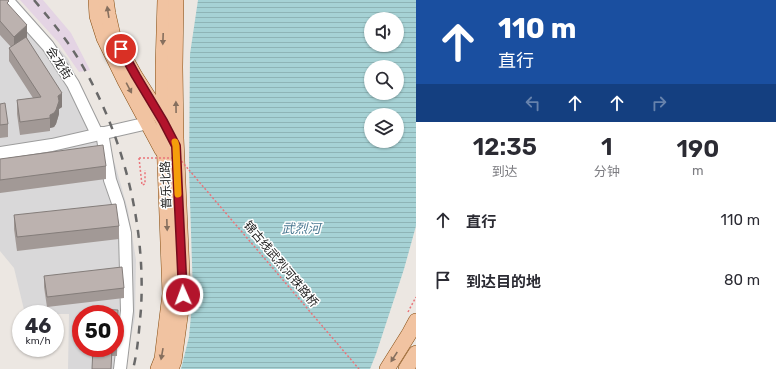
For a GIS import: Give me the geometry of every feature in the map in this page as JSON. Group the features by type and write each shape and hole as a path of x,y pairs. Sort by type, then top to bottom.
{"main road":[{"path":"96,0 97,16 104,38 148,123 170,150"},
{"path":"106,0 113,36 163,121"},
{"path":"164,0 162,67 163,121 170,150"},
{"name":"普乐北路","path":"158,369 162,359 170,294 170,150 175,67 176,0"},
{"name":"普乐北路","path":"170,150 183,295 174,362 171,369"},
{"path":"387,369 412,336 416,321"},
{"path":"406,369 416,353"}],"street":[{"name":"会龙街","path":"7,0 48,46 72,84 100,134 110,180 125,233 127,311 120,369"},
{"path":"0,153 52,145 148,123"}],"path":[{"name":"锦古线武烈河铁路桥","path":"144,170 145,184 142,185 139,158 179,158 359,369"}],"shaded area":[{"path":"0,0 17,0 68,59 115,164 128,210 136,260 135,317 125,369 68,369 69,314 64,314 64,305 23,305 14,268 0,251"},
{"path":"20,0 43,0 71,33 90,70 79,72 59,43"}],"water":[{"name":"武烈河","path":"198,0 416,0 416,226 404,269 370,369 181,369 189,337 193,294 189,170 190,54"}],"building":[{"path":"0,0 8,0 9,1 7,3 27,25 14,37 0,21"},
{"path":"26,37 62,93 58,96 59,101 56,110 50,115 50,118 20,122 17,100 41,97 9,48"},
{"path":"5,103 8,124 0,125 0,104"},
{"path":"103,145 106,166 0,180 0,159"},
{"path":"116,204 119,226 17,237 14,215"},
{"path":"122,267 124,288 47,297 44,276"},
{"path":"93,357 112,357 111,369 92,369"}],"railway":[{"path":"34,0 76,55 92,84 118,145 128,178 135,210 142,276 139,332 133,369"}],"slow traffic":[{"path":"175,142 178,194"}],"route":[{"path":"121,49 176,146 183,295"}]}
